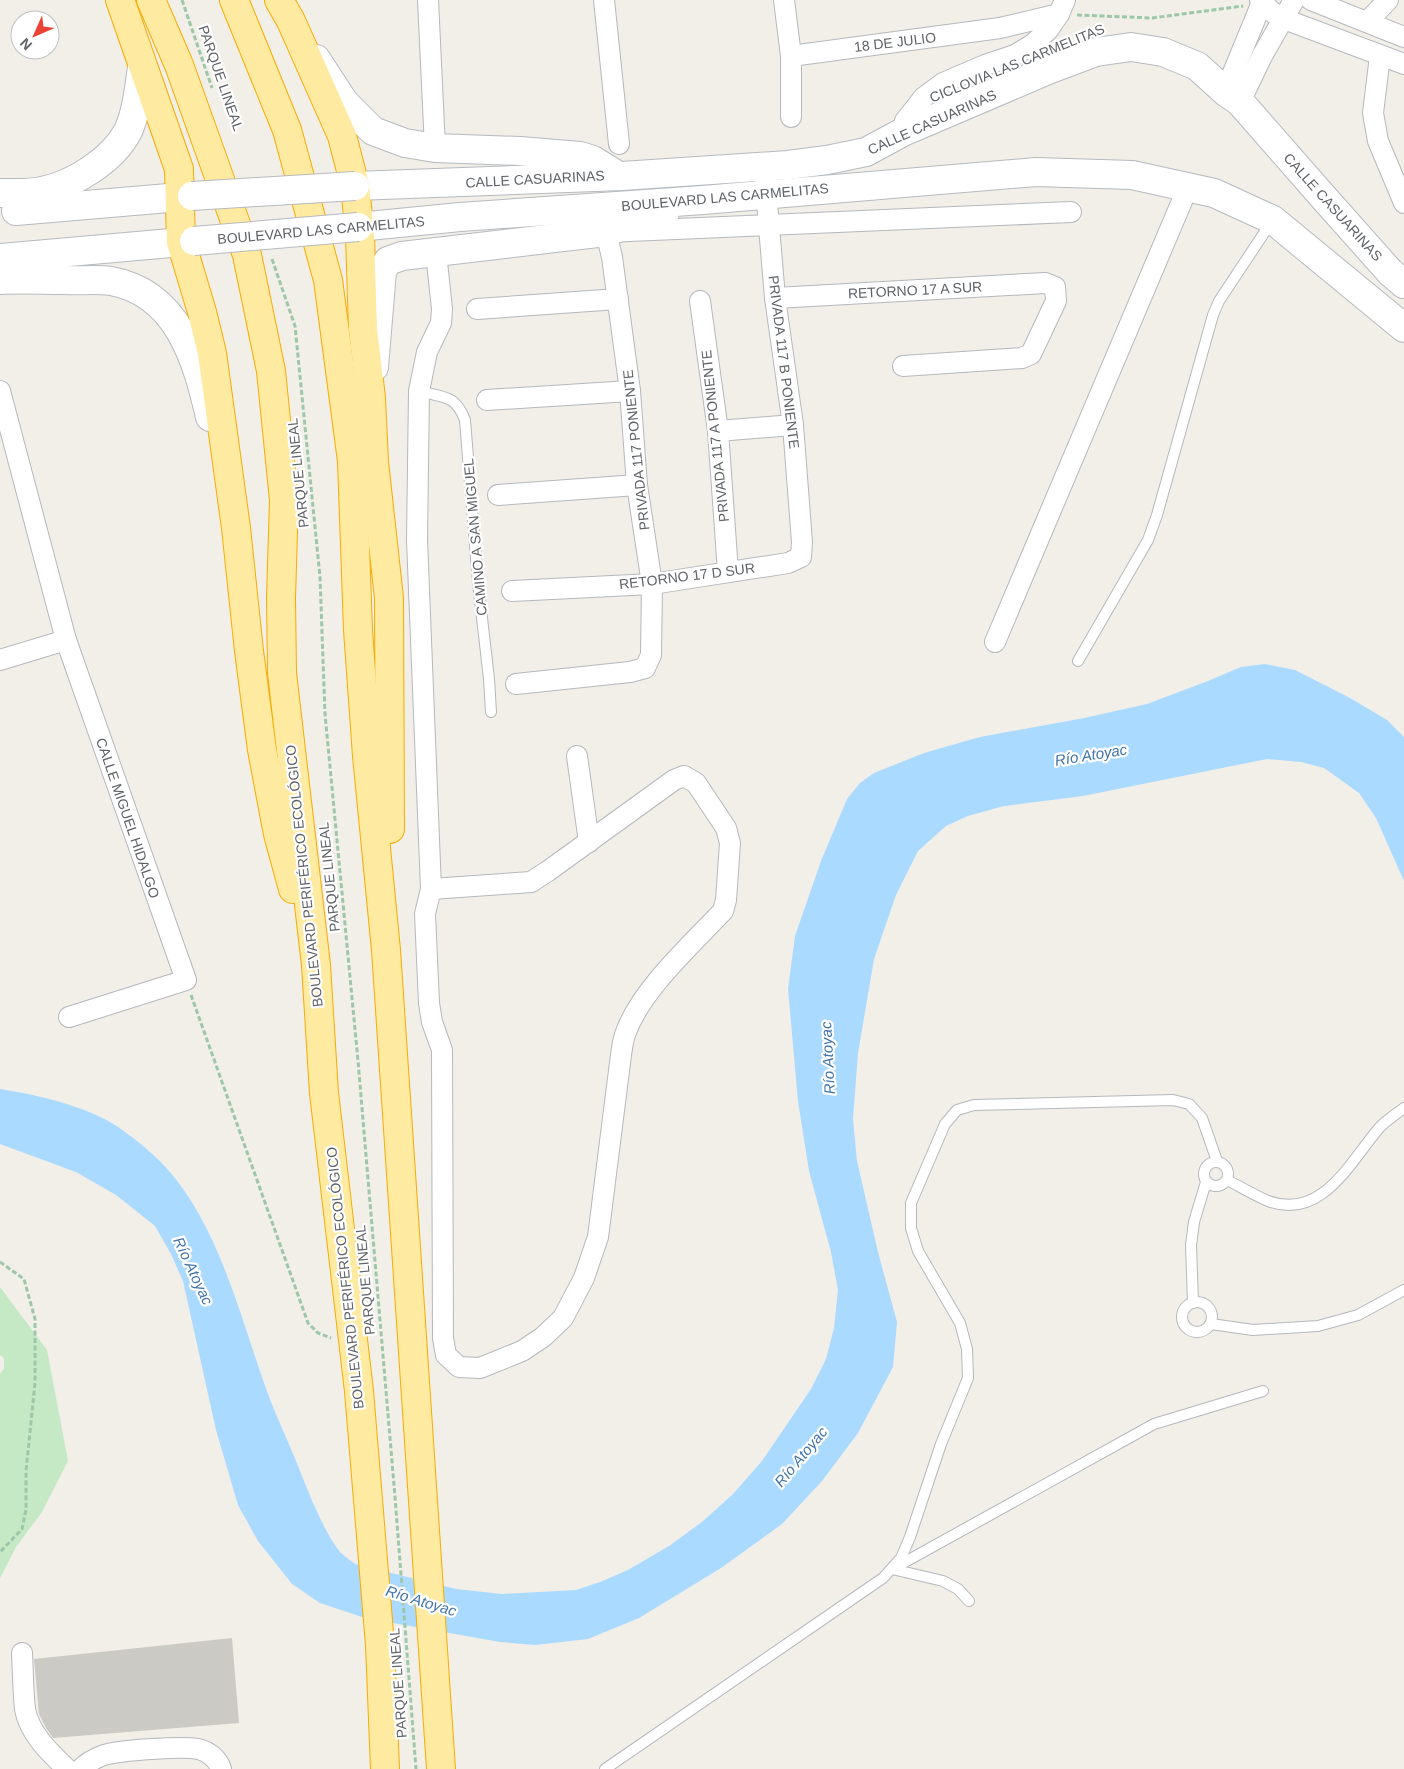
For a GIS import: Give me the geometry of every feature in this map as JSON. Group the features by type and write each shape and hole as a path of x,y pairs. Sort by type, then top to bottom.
{"highway":[{"path":"120,0 179,169 186,196 188,242 212,353 236,528 262,750 287,870 316,965"},
{"name":"BOULEVARD PERIFÉRICO ECOLÓGICO","path":"151,0 179,65 247,255 271,371 284,500 281,598 282,673 316,965 324,1093 358,1391 380,1645 385,1769"},
{"path":"234,0 288,130 328,280 352,461 358,630 367,756 386,950 441,1769"},
{"path":"285,11 342,136 355,186 363,329 371,398 374,462 389,598 390,870 386,950"}],"main road":[{"path":"285,11 344,102 373,131 405,143 435,148 520,151 580,156 593,160 617,175"},
{"name":"CALLE CASUARINAS","path":"355,186 617,175 764,167 817,161 866,152 903,132 1048,70 1096,52 1131,47 1164,52 1197,66 1233,97 1390,272 1404,284"},
{"path":"0,194 41,192 67,184 87,173 110,154 127,131 135,108 142,67"},
{"name":"BOULEVARD LAS CARMELITAS","path":"0,258 460,217 703,200 1036,172 1132,175 1214,193 1273,220 1404,328"},
{"path":"0,213 186,196 355,186"},
{"path":"371,398 382,271 388,261 402,256 606,232 703,200"},
{"path":"0,280 110,281 131,287 149,296 164,307 190,348 202,381 236,528"},
{"path":"1377,307 1396,314 1404,313"}],"street":[{"path":"428,0 435,148"},
{"path":"604,0 618,144"},
{"path":"784,0 791,56 791,117"},
{"path":"1233,97 1262,56 1294,0"},
{"path":"1367,22 1388,0"},
{"path":"1233,97 1233,72 1262,1 1272,12 1284,19 1404,64"},
{"path":"1322,2 1404,37"},
{"path":"903,132 905,122 924,97 943,83 985,65 1016,55 1033,44 1048,30 1062,7"},
{"name":"18 DE JULIO","path":"791,56 1000,28 1062,7"},
{"path":"1380,56 1373,113 1378,141 1404,203"},
{"name":"PRIVADA 117 B PONIENTE","path":"764,167 775,298 794,425 802,542 801,557"},
{"path":"995,642 1188,187"},
{"path":"606,232 1071,212"},
{"name":"PRIVADA 117 PONIENTE","path":"516,684 630,672 645,668 651,654 652,584 637,485 630,391 618,299 606,232"},
{"path":"430,889 531,882 674,780 684,776 696,783 726,828 730,843 726,900 723,911 651,988 636,1010 626,1032 620,1055 598,1237 584,1278 563,1318 543,1337 522,1351 480,1368 459,1367 446,1355 442,1338 442,1050 432,1022 429,1003 426,914 430,889 417,540 419,391 427,352 441,323 442,309 436,253"},
{"name":"RETORNO 17 A SUR","path":"775,298 1045,283 1055,287 1056,301 1031,354 1022,358 903,366"},
{"path":"477,309 618,299"},
{"name":"PRIVADA 117 A PONIENTE","path":"700,301 718,431 728,572"},
{"name":"CALLE MIGUEL HIDALGO","path":"0,391 66,640 186,980"},
{"path":"487,400 630,391"},
{"path":"718,431 794,425"},
{"path":"498,495 637,485"},
{"name":"RETORNO 17 D SUR","path":"512,591 652,584 788,563 801,557"},
{"path":"0,660 66,640"},
{"path":"576,756 588,842"},
{"path":"69,1017 186,980"},
{"path":"22,1653 26,1710 37,1736 49,1752 67,1769"},
{"path":"81,1769 95,1759 116,1753 186,1748 200,1749 210,1754 220,1765 220,1769"}],"lane":[{"path":"1078,661 1148,540 1213,315 1219,301 1273,220"},
{"name":"CAMINO A SAN MIGUEL","path":"419,391 452,400 460,406 465,420 478,583 491,712"},
{"path":"605,1769 883,1578 901,1558 910,1537 941,1444 968,1378 967,1349 960,1323 918,1251 911,1228 911,1204 945,1124 957,1110 974,1104 1172,1100 1189,1104 1202,1118 1217,1161"},
{"path":"1227,1180 1269,1201 1284,1204 1301,1203 1319,1196 1333,1186 1381,1126 1404,1108"},
{"path":"1193,1303 1191,1245 1194,1222 1206,1182 1203,1172 1208,1164 1217,1161 1225,1164 1229,1172 1227,1180 1222,1186 1213,1186 1206,1182"},
{"path":"1211,1324 1252,1330 1318,1326 1358,1315 1404,1290"},
{"path":"1193,1303 1204,1304 1212,1313 1211,1324 1202,1332 1196,1332 1186,1327 1183,1316 1188,1306 1193,1303"},
{"path":"892,1569 1154,1424 1263,1391"},
{"path":"892,1569 943,1580 958,1589 969,1601"}],"path":[{"name":"PARQUE LINEAL","path":"182,0 214,93"},
{"path":"1062,7 1152,18 1262,1"},
{"name":"PARQUE LINEAL","path":"269,252 295,326 320,577 325,714 346,924 416,1769"},
{"path":"186,980 308,1323 318,1333 330,1338 352,1339"},
{"path":"0,1262 24,1280 34,1319 35,1382 26,1471 26,1509 22,1529 0,1552"}],"green space":[{"path":"0,1287 47,1350 68,1461 42,1512 16,1547 0,1578 0,1374 4,1369 4,1358 0,1355"}],"water":[{"name":"Río Atoyac","path":"1265,664 1295,670 1350,698 1387,720 1404,737 1404,881 1376,818 1359,793 1324,768 1301,762 1267,759 1083,796 1004,806 968,816 946,826 918,851 896,895 874,959 858,1053 853,1119 857,1161 878,1252 897,1322 893,1367 858,1433 822,1481 782,1524 721,1568 639,1618 588,1639 535,1645 500,1642 365,1618 320,1603 292,1584 258,1541 238,1505 216,1430 183,1281 171,1254 155,1226 116,1195 76,1172 0,1144 0,1089 29,1094 74,1106 102,1118 142,1145 174,1177 195,1208 219,1255 270,1400 321,1521 340,1552 355,1564 456,1589 502,1594 576,1590 600,1582 628,1570 669,1546 702,1522 733,1494 762,1461 811,1389 826,1359 834,1328 838,1290 831,1252 809,1171 798,1101 788,989 795,936 821,861 847,799 860,783 874,773 924,753 980,737 1084,718 1147,704 1241,667"}],"building":[{"path":"232,1638 239,1723 53,1738 39,1714 34,1659"}]}
